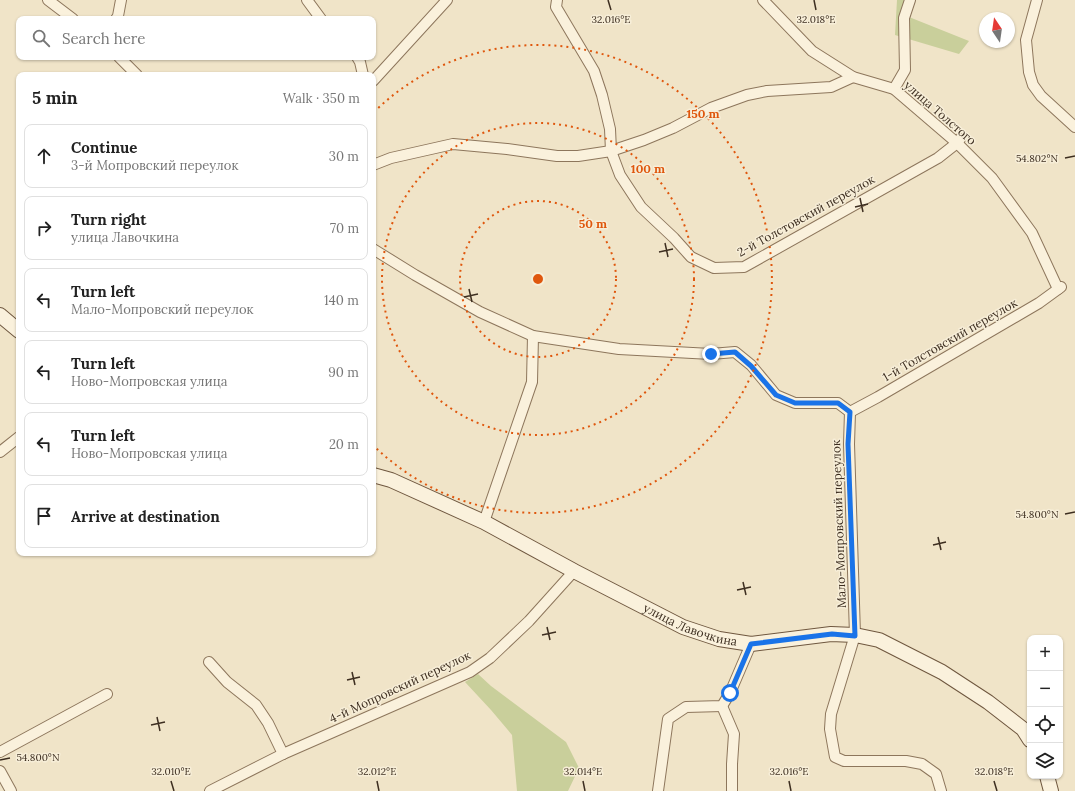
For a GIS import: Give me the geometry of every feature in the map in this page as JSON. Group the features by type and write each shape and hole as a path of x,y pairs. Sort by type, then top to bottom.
{"main road":[{"path":"0,314 16,328"},
{"name":"улица Лавочкина","path":"376,476 391,480 484,522 574,571 683,627 719,639 751,644 832,634 879,640 942,672 988,702 1023,729 1027,735"},
{"path":"1048,779 1051,791"}],"street":[{"path":"48,0 69,16"},
{"path":"118,16 121,0"},
{"path":"307,0 319,16"},
{"path":"376,78 447,0"},
{"name":"2-й Толстовский переулок","path":"557,0 556,7 594,71 602,95 610,129 611,151 620,175 641,207 674,238 691,257 714,268 744,267 938,158 958,141"},
{"name":"улица Толстого","path":"763,0 812,51 854,77 895,89 958,141 992,178 1032,233 1060,288"},
{"path":"895,89 905,70 904,18 910,0"},
{"path":"1037,0 1026,40 1029,72 1033,85 1041,96 1075,127"},
{"path":"122,60 135,72"},
{"path":"359,60 362,72"},
{"path":"376,164 391,158 453,144 507,149 557,156 578,156 611,151 673,128 711,108 746,95 767,91 831,87 854,77"},
{"path":"376,251 480,312 533,336 618,349 711,354 735,352 751,366 776,395 795,403 838,403 850,412"},
{"name":"1-й Толстовский переулок","path":"850,412 1039,303 1060,288"},
{"path":"484,522 532,382 533,336"},
{"name":"Мало-Мопровский переулок","path":"850,412 848,444 855,636 831,714 830,729 835,757 844,761 906,761 922,764 936,774 941,791"},
{"path":"0,452 16,439"},
{"name":"4-й Мопровский переулок","path":"210,791 283,754 470,672 490,658 529,621 574,571"},
{"path":"722,706 730,693 751,644"},
{"path":"209,662 227,682 256,705 268,723 283,754"},
{"path":"0,752 107,694"},
{"path":"658,791 668,718 686,707 722,706"},
{"path":"722,706 734,734 732,791"},
{"path":"0,771 11,791"}],"green space":[{"path":"897,0 915,0 909,17 969,41 959,54 895,35"},
{"path":"478,674 491,686 566,742 579,768 568,791 517,791 512,735 465,682"}],"route":[{"path":"711,354 735,352 751,366 776,395 795,403 838,403 850,412 848,444 855,636 832,634 751,644 730,693"}]}
